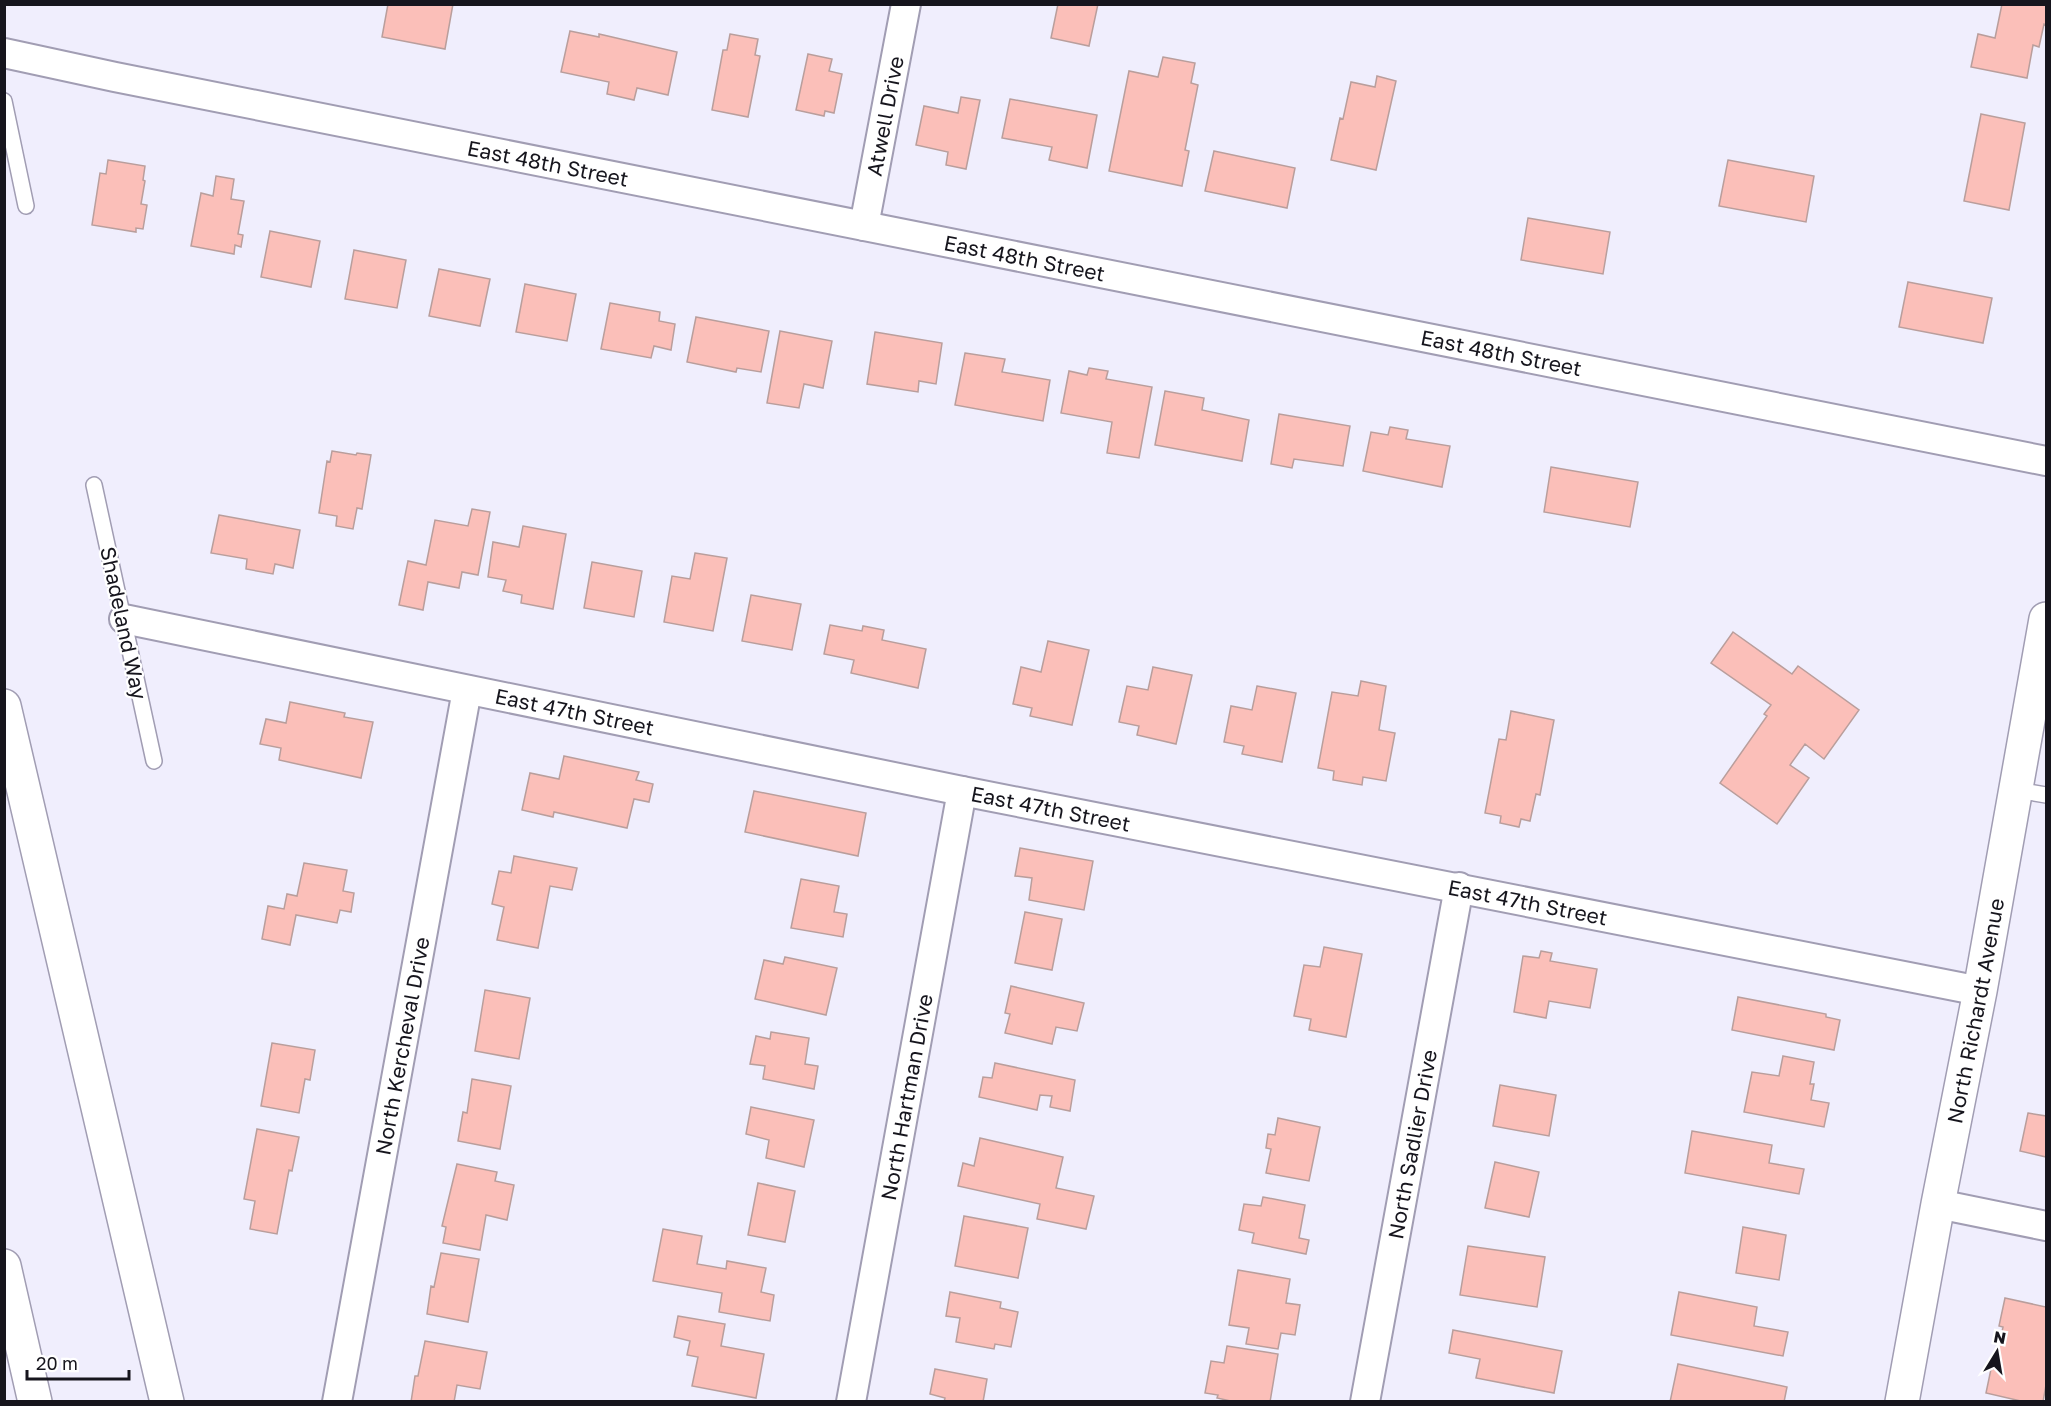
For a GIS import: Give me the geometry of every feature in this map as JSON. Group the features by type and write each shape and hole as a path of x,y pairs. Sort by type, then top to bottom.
{"main road":[{"name":"North Richardt Avenue","path":"1902,1401 1980,991 2032,792 2046,620"},
{"path":"4,706 167,1401"},
{"path":"4,1266 35,1401"}],"street":[{"name":"Atwell Drive","path":"864,226 906,4"},
{"name":"East 48th Street","path":"4,53 2046,461"},
{"name":"East 47th Street","path":"124,619 962,791 1460,887 1980,991"},
{"name":"North Kercheval Drive","path":"337,1401 467,690"},
{"name":"North Hartman Drive","path":"851,1401 962,791"},
{"name":"North Sadlier Drive","path":"1365,1401 1460,887"},
{"path":"1938,1204 2046,1226"}],"lane":[{"path":"4,100 26,206"},
{"name":"Shadeland Way","path":"94,485 154,761"}],"building":[{"path":"388,4 453,4 445,49 382,37"},
{"path":"1058,4 1098,4 1089,46 1051,38"},
{"path":"2002,4 2046,4 2046,25 2044,24 2039,47 2033,45 2027,78 1971,67 1978,34 1995,38"},
{"path":"570,31 599,37 599,34 677,52 668,95 637,88 634,100 607,94 609,82 561,72"},
{"path":"730,34 758,39 755,55 760,56 748,117 712,110 723,50 727,50"},
{"path":"808,54 832,59 829,71 842,74 834,113 825,111 824,116 796,110"},
{"path":"1163,57 1195,63 1191,83 1198,85 1185,150 1189,151 1182,186 1109,171 1129,71 1158,77"},
{"path":"1377,76 1396,81 1376,170 1331,160 1351,82 1375,87"},
{"path":"961,97 980,100 966,169 946,165 948,152 916,145 924,106 958,113"},
{"path":"1010,99 1097,115 1087,168 1049,160 1052,147 1002,138"},
{"path":"1981,114 2025,123 2009,210 1964,201"},
{"path":"1214,151 1295,168 1287,208 1205,191"},
{"path":"108,160 145,166 141,204 147,205 143,229 136,228 136,232 92,225 100,173 106,174"},
{"path":"1728,160 1814,176 1806,222 1719,206"},
{"path":"216,176 234,179 231,199 244,201 238,234 243,235 241,247 235,245 234,254 191,246 201,193 213,196"},
{"path":"1528,218 1610,232 1603,274 1521,260"},
{"path":"270,231 320,241 311,287 261,277"},
{"path":"354,250 406,260 397,308 345,299"},
{"path":"439,269 490,279 480,326 429,316"},
{"path":"1908,282 1992,298 1983,343 1899,327"},
{"path":"525,284 576,294 567,341 516,332"},
{"path":"610,303 660,312 659,321 675,324 671,350 654,346 651,358 601,349"},
{"path":"696,317 769,331 761,372 737,368 736,372 687,362"},
{"path":"780,331 832,341 823,388 804,384 799,408 767,403"},
{"path":"875,332 942,343 936,384 919,381 918,392 867,384"},
{"path":"965,353 1005,359 1002,372 1050,380 1043,421 955,405"},
{"path":"1089,368 1108,371 1106,379 1152,387 1139,458 1107,453 1112,422 1061,413 1069,371 1087,375"},
{"path":"1165,391 1204,398 1202,410 1249,420 1242,461 1155,445"},
{"path":"1279,414 1350,426 1343,466 1294,459 1292,468 1271,464"},
{"path":"1390,427 1408,430 1406,439 1450,446 1442,487 1363,471 1371,432 1388,435"},
{"path":"332,451 371,455 362,509 357,508 353,529 336,526 337,516 319,513 327,461 330,462"},
{"path":"1551,467 1638,482 1630,527 1544,512"},
{"path":"472,509 490,512 478,575 462,572 459,588 428,582 423,610 399,605 408,561 426,565 435,520 468,526"},
{"path":"219,515 300,530 293,568 275,564 273,574 246,569 247,559 211,553"},
{"path":"523,526 566,534 553,609 521,603 522,595 503,591 506,580 488,577 493,542 519,547"},
{"path":"695,553 727,558 713,631 664,622 672,576 690,579"},
{"path":"592,562 642,571 634,617 584,608"},
{"path":"751,595 801,604 792,650 742,641"},
{"path":"830,625 862,631 863,626 884,630 882,640 926,649 918,688 851,673 854,660 824,654"},
{"path":"1733,632 1792,674 1798,666 1859,710 1824,759 1805,744 1790,765 1809,778 1777,824 1720,783 1767,716 1764,714 1771,705 1711,663"},
{"path":"1048,641 1089,650 1072,725 1030,716 1032,708 1013,704 1021,667 1041,672"},
{"path":"1153,667 1192,675 1176,744 1137,735 1139,726 1119,722 1127,686 1148,690"},
{"path":"1361,681 1386,686 1379,730 1395,733 1386,781 1363,777 1362,785 1333,780 1334,771 1318,768 1332,692 1358,696"},
{"path":"1257,686 1296,693 1282,762 1242,754 1244,746 1224,742 1231,706 1252,710"},
{"path":"290,702 345,713 344,717 373,722 361,778 279,760 281,748 260,744 266,719 286,723"},
{"path":"1511,711 1554,720 1540,795 1536,794 1530,821 1521,819 1519,827 1500,823 1501,816 1485,813 1499,739 1506,740"},
{"path":"564,756 639,772 636,780 653,784 649,802 634,799 627,828 554,812 553,817 522,810 530,773 559,779"},
{"path":"754,791 866,813 858,856 745,832"},
{"path":"1020,848 1093,861 1084,910 1029,900 1032,878 1015,876"},
{"path":"514,856 577,868 572,890 550,886 538,948 497,940 504,907 492,904 499,871 511,873"},
{"path":"304,863 347,870 343,891 354,893 351,912 340,910 337,923 296,915 290,945 262,939 268,906 284,909 287,894 297,896"},
{"path":"801,879 839,886 834,912 847,914 843,937 791,928"},
{"path":"1025,912 1062,919 1052,970 1015,963"},
{"path":"1324,947 1362,954 1346,1037 1309,1030 1311,1019 1294,1016 1304,965 1320,967"},
{"path":"1541,951 1552,953 1550,961 1597,969 1590,1008 1549,1001 1546,1018 1514,1012 1523,956 1539,958"},
{"path":"785,957 837,968 826,1015 755,999 764,960 783,964"},
{"path":"1011,986 1084,1003 1077,1031 1056,1027 1052,1044 1005,1033 1010,1014 1005,1013"},
{"path":"485,990 530,998 519,1059 475,1051"},
{"path":"1738,997 1826,1014 1826,1017 1840,1020 1834,1050 1732,1030"},
{"path":"771,1032 809,1038 805,1064 818,1066 814,1089 763,1079 765,1066 750,1064 756,1036 770,1039"},
{"path":"272,1043 315,1050 310,1080 305,1079 299,1113 261,1106"},
{"path":"1783,1056 1814,1062 1810,1084 1814,1084 1811,1100 1829,1103 1824,1127 1744,1112 1752,1072 1779,1076"},
{"path":"995,1063 1075,1080 1070,1111 1050,1107 1052,1096 1040,1095 1037,1110 979,1097 983,1077 992,1078"},
{"path":"472,1079 511,1086 500,1149 458,1141 463,1112 467,1113"},
{"path":"1500,1085 1556,1095 1549,1136 1493,1126"},
{"path":"751,1107 814,1120 804,1167 766,1158 769,1140 746,1134"},
{"path":"2028,1113 2046,1116 2046,1157 2020,1151"},
{"path":"1278,1118 1320,1127 1309,1181 1266,1173 1271,1149 1266,1148 1268,1134 1275,1135"},
{"path":"257,1129 299,1137 292,1171 289,1170 277,1234 250,1229 255,1201 244,1199"},
{"path":"1692,1131 1772,1145 1769,1163 1804,1169 1799,1194 1685,1173"},
{"path":"980,1138 1063,1157 1056,1188 1094,1196 1086,1229 1037,1219 1040,1204 958,1186 963,1163 974,1166"},
{"path":"1495,1162 1539,1172 1529,1217 1485,1208"},
{"path":"457,1164 497,1172 495,1181 514,1185 507,1220 486,1215 480,1250 443,1243 446,1227 442,1226"},
{"path":"758,1183 795,1191 785,1242 748,1235"},
{"path":"1263,1197 1305,1205 1299,1238 1309,1240 1306,1254 1252,1243 1254,1233 1239,1230 1244,1204 1261,1206"},
{"path":"964,1216 1028,1228 1018,1278 955,1266"},
{"path":"1743,1227 1786,1235 1779,1280 1736,1273"},
{"path":"663,1229 702,1236 697,1264 726,1269 727,1261 766,1268 761,1292 774,1295 770,1321 719,1312 722,1293 653,1281"},
{"path":"1468,1246 1545,1257 1537,1307 1460,1295"},
{"path":"441,1253 479,1259 468,1322 427,1314 431,1286 434,1287"},
{"path":"1238,1270 1290,1279 1286,1303 1300,1305 1295,1335 1281,1333 1278,1349 1246,1344 1249,1328 1229,1325"},
{"path":"950,1292 1001,1302 1000,1308 1018,1312 1011,1347 995,1344 994,1349 956,1342 960,1318 946,1316"},
{"path":"1679,1292 1757,1307 1754,1326 1788,1332 1783,1356 1671,1335"},
{"path":"2005,1298 2046,1307 2046,1385 2043,1402 2025,1402 1986,1393 2003,1327 1999,1326"},
{"path":"678,1316 725,1324 721,1346 764,1354 756,1398 692,1386 698,1357 687,1355 690,1341 674,1337"},
{"path":"1453,1330 1562,1351 1554,1393 1476,1378 1480,1359 1449,1353"},
{"path":"425,1341 487,1352 480,1389 457,1385 454,1402 411,1402 415,1376 418,1376"},
{"path":"1227,1346 1278,1354 1270,1402 1235,1402 1217,1398 1218,1395 1205,1393 1211,1361 1224,1363"},
{"path":"1678,1364 1787,1387 1784,1402 1670,1402"},
{"path":"935,1369 987,1379 983,1402 944,1402 945,1398 930,1394"}]}
